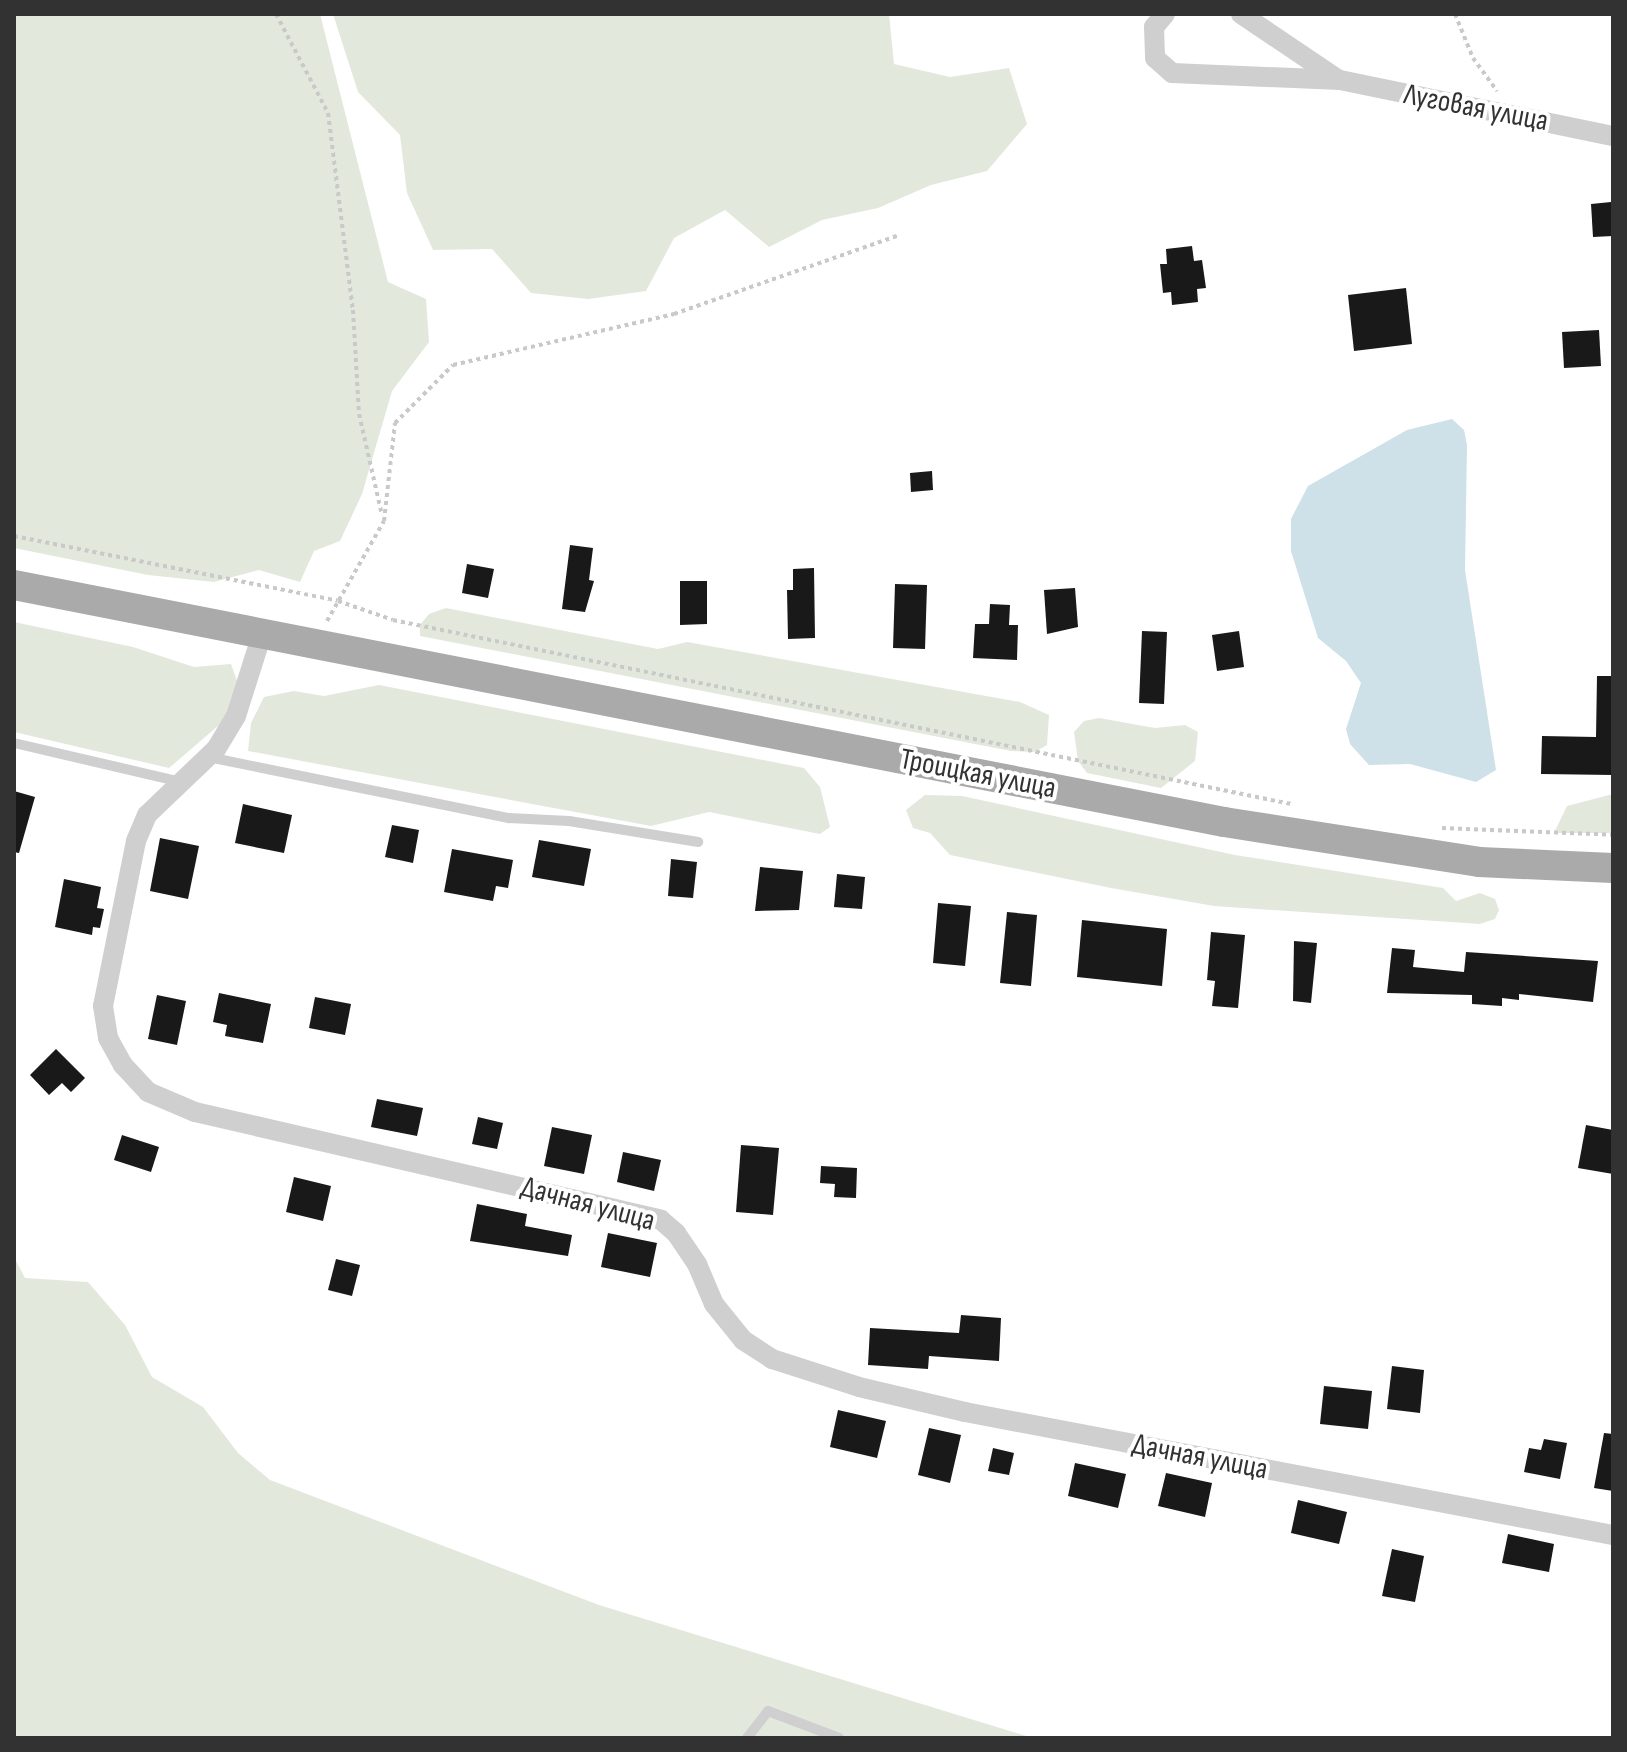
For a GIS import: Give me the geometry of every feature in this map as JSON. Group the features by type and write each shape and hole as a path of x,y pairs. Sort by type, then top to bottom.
{"main road":[{"name":"Троицкая улица","path":"14,585 1369,847 1479,862 1613,868"}],"street":[{"name":"Луговая улица","path":"1165,14 1154,27 1155,58 1172,73 1340,80 1613,136"},
{"name":"Луговая улица","path":"1241,14 1340,80"},
{"name":"Дачная улица","path":"262,634 236,716 208,757 147,815 136,841 103,1006 108,1038 123,1065 148,1092 195,1112 661,1220 676,1233 697,1264 714,1304 743,1340 772,1359 859,1387 965,1412 1613,1535"}],"lane":[{"path":"14,743 183,782"},
{"path":"208,757 509,818 569,821 698,842"},
{"path":"747,1738 768,1711 839,1738"}],"path":[{"path":"276,14 328,113 353,310 359,414 384,521"},
{"path":"1455,14 1473,58 1515,116"},
{"path":"314,644 384,521 395,423 453,365 674,314 900,235"},
{"path":"14,536 338,601 393,620 1307,807"},
{"path":"1430,826 1613,835"}],"shaded area":[{"path":"14,14 320,14 388,282 426,299 429,342 392,391 362,494 340,541 314,551 300,582 259,570 214,582 148,575 14,548"},
{"path":"333,14 889,14 894,64 950,77 1009,68 1027,124 987,171 931,185 878,208 822,220 769,247 725,210 674,238 646,291 588,299 531,293 492,249 433,250 407,193 400,135 358,92"},
{"path":"1452,419 1464,430 1467,445 1465,570 1496,770 1476,782 1410,764 1369,765 1350,744 1346,729 1361,683 1346,661 1318,638 1291,551 1291,519 1308,486 1407,430"},
{"path":"446,608 658,649 687,642 1020,702 1049,715 1047,745 1035,752 1011,751 420,636 420,625 429,614"},
{"path":"14,622 133,647 194,667 231,664 240,689 225,720 169,768 14,732"},
{"path":"379,685 804,768 820,787 830,827 820,834 709,812 651,826 248,751 251,723 264,697 294,691 324,696"},
{"path":"1099,718 1155,728 1185,725 1198,732 1195,761 1161,788 1087,773 1078,761 1074,732 1084,721"},
{"path":"1613,794 1613,833 1554,833 1567,806"},
{"path":"925,795 962,796 1235,855 1443,888 1456,901 1480,893 1495,899 1499,910 1495,919 1480,924 1214,906 1111,888 950,855 930,833 913,828 906,810"},
{"path":"14,1257 25,1278 88,1282 125,1325 152,1377 203,1407 238,1453 270,1480 599,1605 1033,1738 14,1738"}],"building":[{"path":"1611,202 1613,236 1593,237 1591,204"},
{"path":"1192,246 1194,261 1202,260 1206,288 1197,289 1198,302 1172,305 1171,292 1163,293 1160,264 1167,264 1166,249"},
{"path":"1406,288 1412,344 1354,351 1348,295"},
{"path":"1599,330 1601,366 1564,368 1562,332"},
{"path":"932,471 933,490 911,492 910,473"},
{"path":"570,545 593,548 589,580 594,581 585,612 562,609"},
{"path":"467,564 494,569 488,598 462,593"},
{"path":"814,568 815,638 788,639 787,590 793,590 793,569"},
{"path":"680,581 707,581 707,624 680,625"},
{"path":"895,584 927,585 925,649 893,648"},
{"path":"1075,588 1078,627 1047,634 1044,590"},
{"path":"990,604 1010,605 1009,625 1018,625 1017,660 973,658 975,624 989,624"},
{"path":"1142,631 1167,632 1164,704 1139,703"},
{"path":"1239,631 1244,667 1217,671 1212,635"},
{"path":"1597,676 1613,676 1613,775 1541,774 1542,736 1596,737"},
{"path":"14,791 35,797 19,853 14,852"},
{"path":"243,804 292,815 284,853 235,843"},
{"path":"392,825 419,830 413,863 385,857"},
{"path":"160,838 199,846 188,899 150,891"},
{"path":"539,840 591,849 584,886 532,877"},
{"path":"452,849 513,860 508,888 496,886 493,901 444,892"},
{"path":"671,859 697,862 693,898 668,896"},
{"path":"760,867 803,871 799,910 755,911"},
{"path":"837,874 865,877 862,909 834,907"},
{"path":"64,879 101,887 97,908 104,909 100,928 93,927 92,935 55,927"},
{"path":"938,903 971,906 965,966 933,963"},
{"path":"1007,912 1037,915 1031,986 1000,983"},
{"path":"1082,920 1167,929 1162,986 1077,977"},
{"path":"1211,932 1245,935 1238,1008 1212,1006 1215,981 1207,980"},
{"path":"1294,941 1317,943 1311,1003 1293,1001"},
{"path":"1392,948 1415,950 1413,967 1464,972 1466,952 1598,961 1593,1002 1519,994 1519,1000 1502,998 1502,1006 1472,1004 1472,995 1387,993"},
{"path":"219,993 271,1004 263,1043 225,1036 227,1025 213,1022"},
{"path":"157,995 186,1001 177,1045 148,1039"},
{"path":"315,997 351,1004 345,1035 309,1028"},
{"path":"56,1049 85,1078 71,1092 62,1083 49,1095 30,1075"},
{"path":"377,1099 423,1108 417,1136 371,1127"},
{"path":"478,1117 503,1123 497,1149 472,1144"},
{"path":"1586,1125 1613,1130 1613,1174 1578,1168"},
{"path":"552,1127 592,1135 584,1174 544,1166"},
{"path":"122,1135 159,1147 151,1172 114,1160"},
{"path":"741,1145 779,1148 773,1215 736,1212"},
{"path":"623,1152 661,1160 654,1191 617,1182"},
{"path":"821,1166 857,1168 856,1198 834,1197 835,1184 820,1183"},
{"path":"294,1177 331,1186 323,1221 286,1212"},
{"path":"477,1204 527,1214 525,1226 572,1235 568,1256 470,1241"},
{"path":"608,1233 657,1243 650,1277 601,1267"},
{"path":"336,1259 360,1265 352,1296 328,1290"},
{"path":"961,1315 1001,1318 999,1361 929,1356 928,1369 868,1365 870,1328 959,1333"},
{"path":"1392,1366 1424,1370 1420,1413 1387,1409"},
{"path":"1324,1386 1372,1391 1368,1429 1320,1424"},
{"path":"838,1410 886,1421 877,1458 830,1447"},
{"path":"929,1428 961,1435 950,1483 918,1475"},
{"path":"1604,1433 1613,1434 1613,1491 1594,1488"},
{"path":"1544,1439 1567,1443 1560,1479 1524,1472 1529,1448 1541,1450"},
{"path":"993,1448 1014,1453 1009,1475 988,1471"},
{"path":"1075,1463 1126,1474 1118,1508 1068,1496"},
{"path":"1166,1473 1212,1483 1205,1517 1158,1506"},
{"path":"1298,1500 1347,1512 1339,1544 1291,1533"},
{"path":"1508,1534 1554,1544 1549,1572 1502,1563"},
{"path":"1392,1549 1424,1556 1415,1602 1382,1596"}]}
